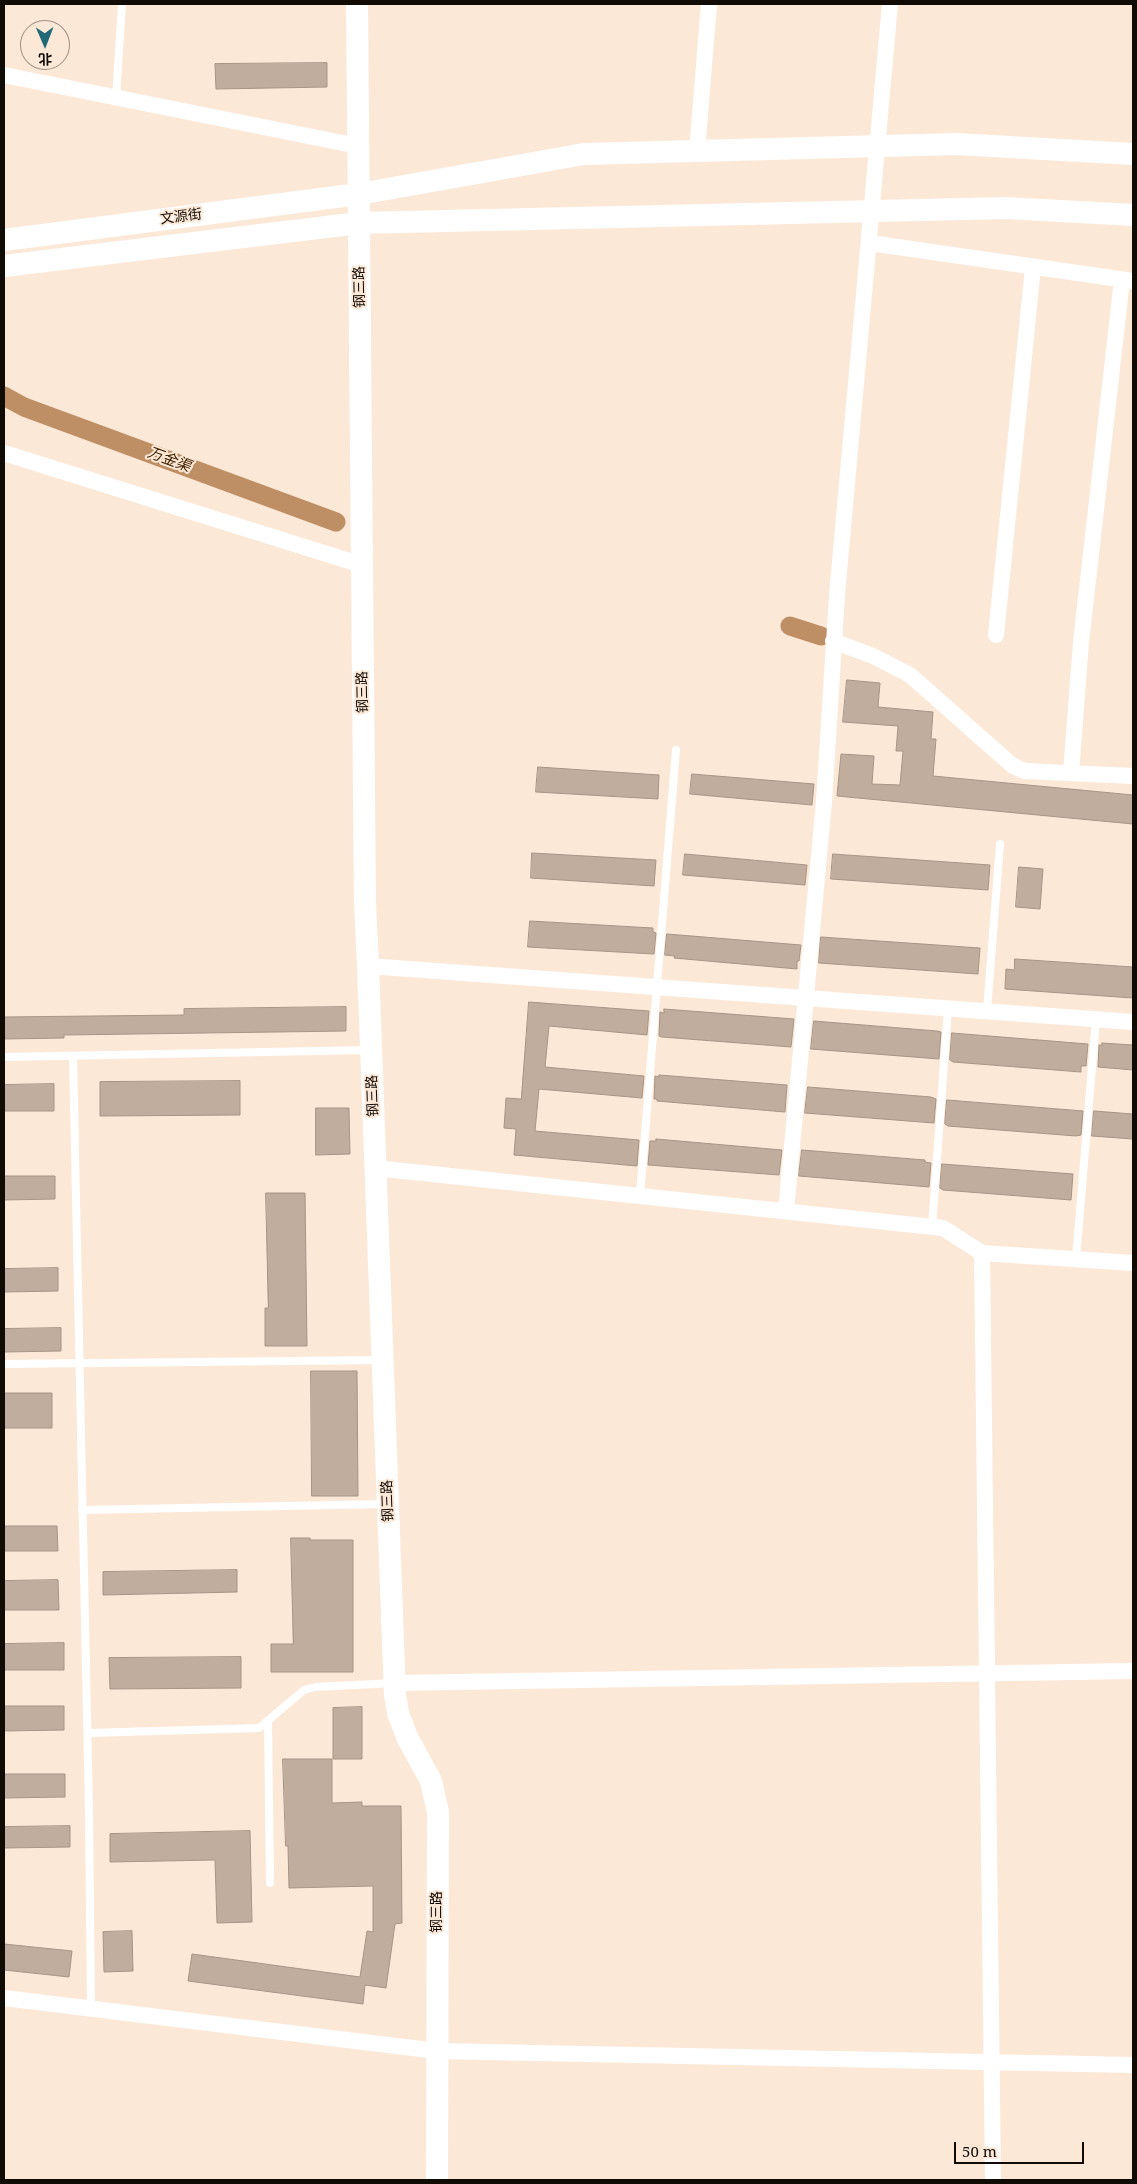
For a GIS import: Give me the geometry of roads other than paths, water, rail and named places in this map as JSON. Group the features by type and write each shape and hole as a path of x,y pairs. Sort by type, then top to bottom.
{"street":[{"name":"钢三路","path":"357,4 368,966 375,1168 395,1683 398,1713 431,1781 438,1812 437,2180"},
{"path":"697,151 709,4"},
{"path":"786,1211 824,802 833,641 890,4"},
{"path":"4,75 358,146"},
{"name":"文源街","path":"4,240 359,194 584,154 956,144 1133,154"},
{"name":"文源街","path":"4,266 359,223 1006,208 1133,215"},
{"path":"870,244 1128,281 1081,642 1071,773"},
{"path":"996,635 1033,267"},
{"path":"4,454 362,565"},
{"path":"833,641 873,656 910,675 1013,766 1025,771 1133,776"},
{"path":"368,966 1133,1022"},
{"path":"375,1168 943,1228 982,1253 1133,1263"},
{"path":"982,1253 993,2180"},
{"path":"395,1683 1133,1672"},
{"path":"4,1998 437,2050 1133,2064"}],"lane":[{"path":"116,98 122,4"},
{"path":"640,1196 676,750"},
{"path":"988,1011 1000,844"},
{"path":"932,1227 948,1008"},
{"path":"1076,1259 1096,1019"},
{"path":"4,1057 371,1050"},
{"path":"73,1056 88,1733 91,2009"},
{"path":"4,1364 383,1360"},
{"path":"82,1510 388,1504"},
{"path":"88,1733 259,1728 304,1690 315,1687 395,1683"},
{"path":"268,1721 270,1883"}],"waterway":[{"name":"万金渠","path":"4,396 24,407 336,522"},
{"name":"万金渠","path":"790,626 821,636"}]}
